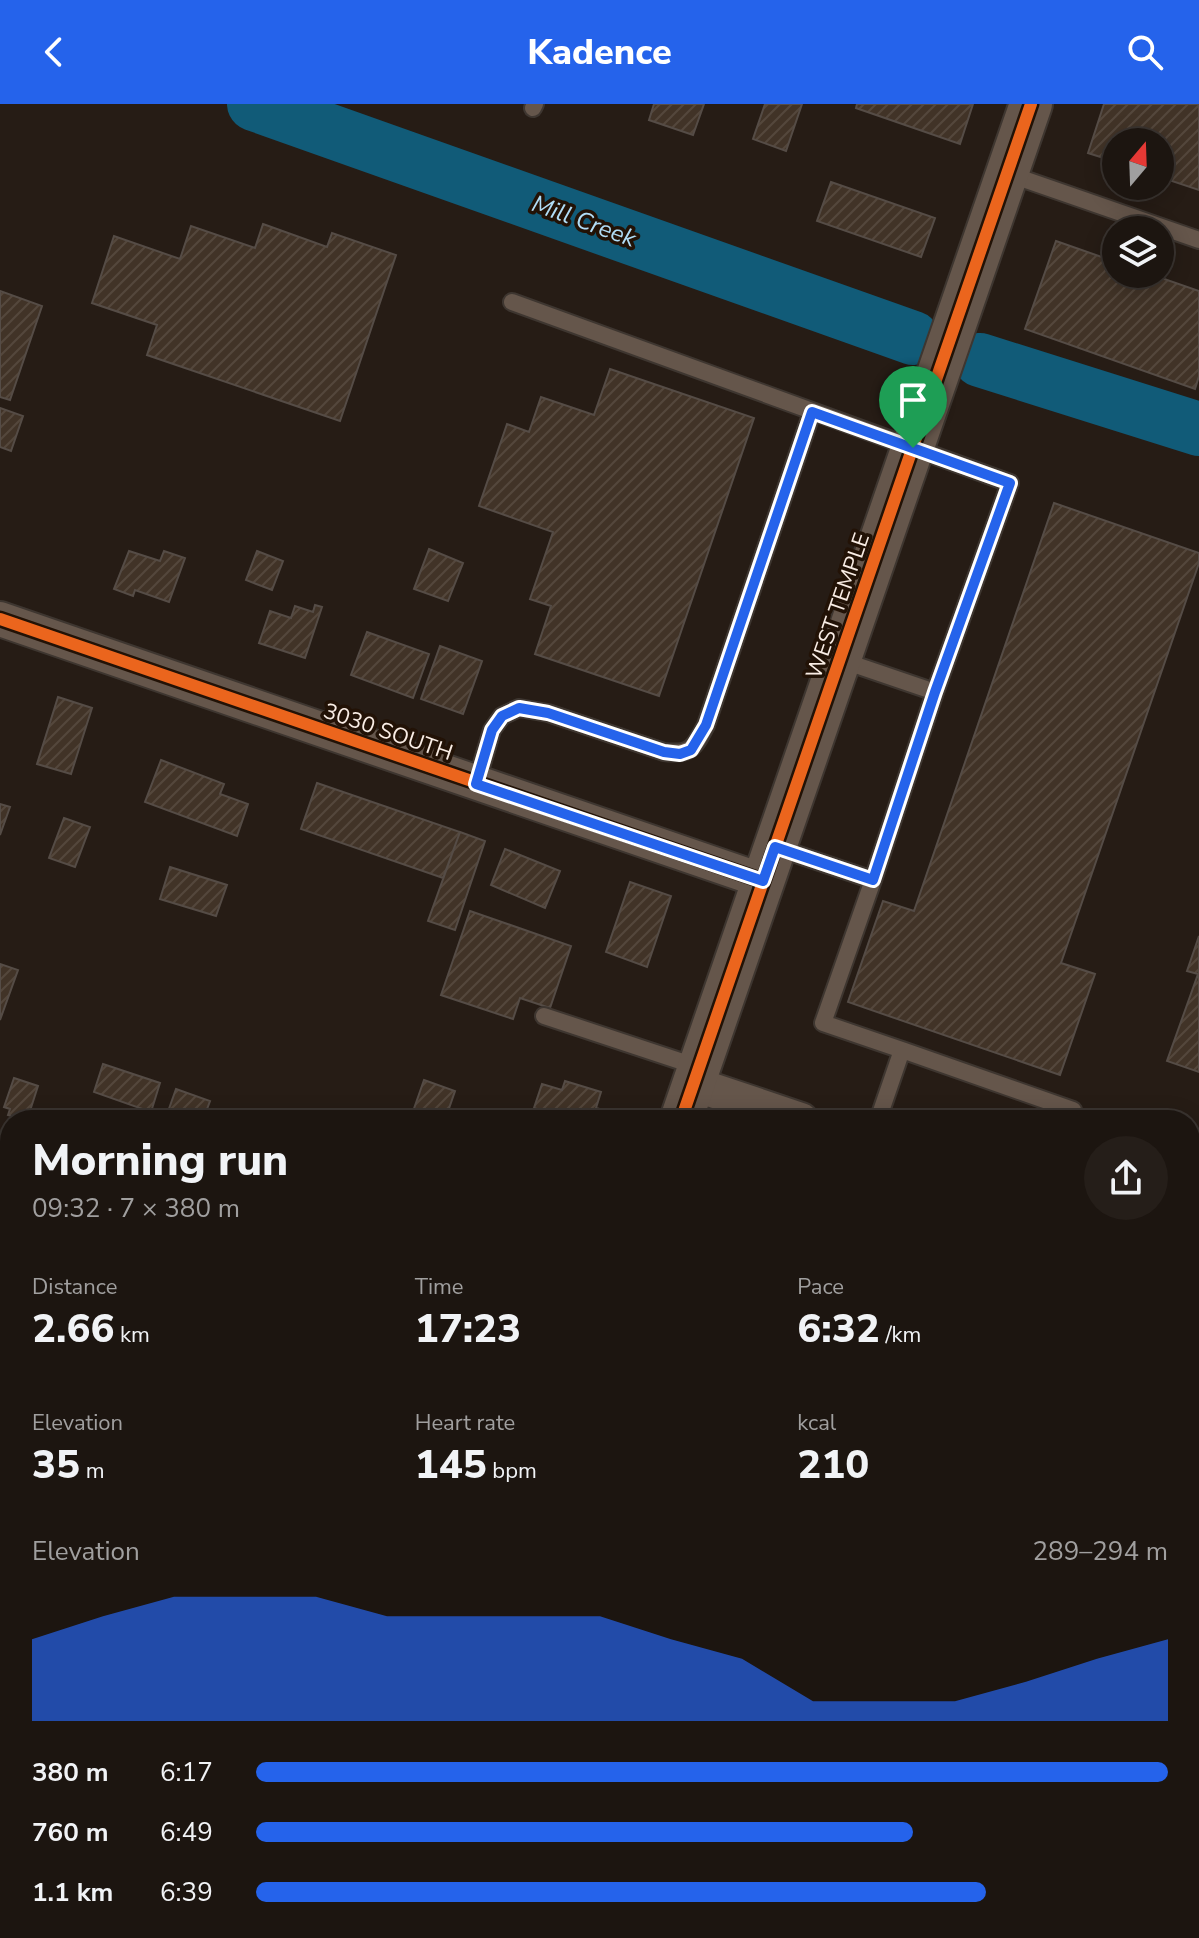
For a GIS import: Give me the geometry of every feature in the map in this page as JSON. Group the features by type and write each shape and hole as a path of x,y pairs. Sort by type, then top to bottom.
{"street":[{"name":"WEST TEMPLE","path":"692,1090 1031,104"},
{"name":"3030 SOUTH","path":"0,619 476,784 769,864"},
{"path":"692,1090 765,1110"}],"lane":[{"path":"1007,174 1199,240"},
{"path":"512,302 1010,483 935,692 823,1023 1073,1110"},
{"path":"476,784 492,730 502,716 519,708 548,713 664,752 680,754 691,750 706,725 812,412"},
{"path":"840,660 935,692"},
{"path":"769,864 873,880"},
{"path":"544,1016 692,1090"},
{"path":"881,1110 902,1050"}],"building":[{"path":"654,104 704,104 693,135 649,120"},
{"path":"765,104 802,104 786,151 753,139"},
{"path":"857,104 973,104 960,144 856,108"},
{"path":"1104,104 1199,104 1199,190 1174,182 1174,128 1102,128 1102,158 1088,153"},
{"path":"831,182 935,218 921,257 817,221"},
{"path":"263,224 327,247 332,233 396,255 340,421 147,355 157,325 92,303 114,236 180,259 191,226 255,248"},
{"path":"1056,241 1102,257 1102,288 1174,288 1174,282 1199,291 1199,376 1195,389 1025,329"},
{"path":"0,291 42,306 10,400 0,397"},
{"path":"610,369 754,418 659,696 535,654 551,606 530,599 553,532 479,506 507,424 529,432 541,397 594,415"},
{"path":"0,408 23,416 11,451 0,447"},
{"path":"1054,503 1199,553 1199,563 1061,963 1095,974 1060,1075 848,1002 883,901 914,911"},
{"path":"429,549 463,563 448,601 414,589"},
{"path":"129,551 160,561 164,551 185,558 169,602 135,590 133,596 114,589"},
{"path":"257,551 283,561 272,590 246,580"},
{"path":"315,605 322,607 305,658 259,643 270,611 291,618 295,606 313,612"},
{"path":"367,632 429,654 413,698 351,675"},
{"path":"440,646 482,661 463,714 421,699"},
{"path":"58,697 92,708 71,774 37,764"},
{"path":"161,760 224,784 220,794 248,804 237,836 145,802"},
{"path":"317,783 460,832 443,878 301,829"},
{"path":"0,804 10,807 0,835"},
{"path":"64,818 90,827 75,867 49,858"},
{"path":"460,832 485,841 455,930 428,921"},
{"path":"505,849 560,871 545,908 491,885"},
{"path":"170,867 227,885 216,916 160,899"},
{"path":"630,882 671,896 647,967 606,952"},
{"path":"470,911 571,946 550,1008 520,998 513,1019 441,995"},
{"path":"1199,936 1199,1072 1167,1061 1198,974 1187,971"},
{"path":"0,964 18,970 0,1020"},
{"path":"103,1064 160,1083 152,1110 94,1092"},
{"path":"14,1078 38,1086 30,1110 4,1107"},
{"path":"424,1080 455,1091 448,1110 414,1110"},
{"path":"565,1081 601,1092 596,1108 603,1110 534,1108 542,1084 562,1090"},
{"path":"176,1089 210,1101 207,1110 169,1110"}],"waterway":[{"name":"Mill Creek","path":"254,104 913,338"},
{"name":"Mill Creek","path":"980,360 1199,429"}],"cycle path":[{"path":"684,1110 1031,104"},
{"path":"0,619 763,881"}],"route":[{"path":"812,412 913,448 1010,483 935,692 873,880 775,847 763,881 476,784 492,730 502,716 519,708 548,713 664,752 680,754 691,750 706,725 812,412"}]}
